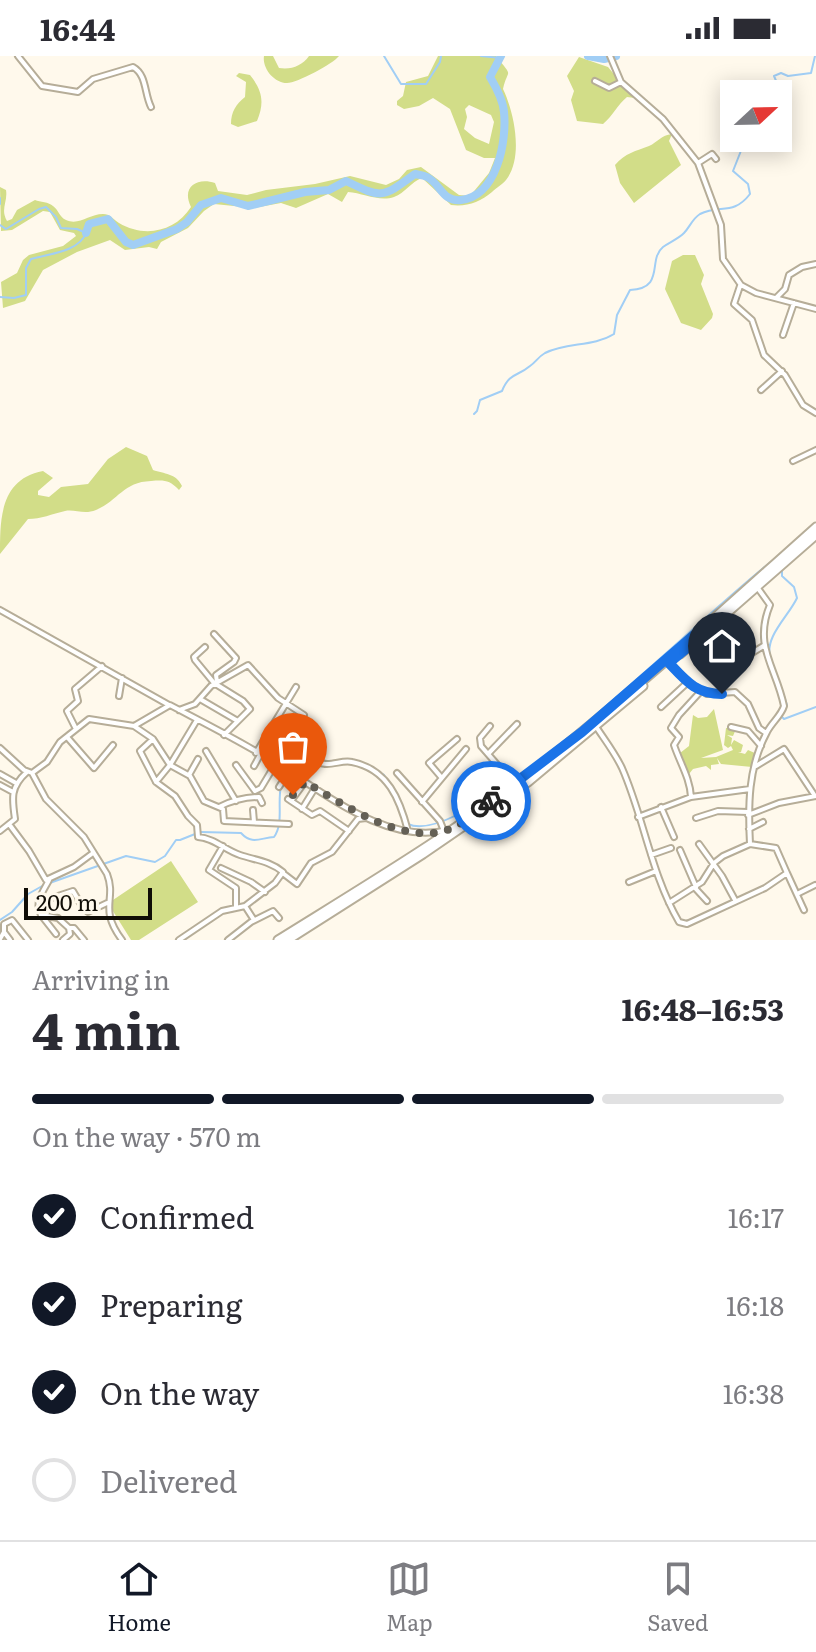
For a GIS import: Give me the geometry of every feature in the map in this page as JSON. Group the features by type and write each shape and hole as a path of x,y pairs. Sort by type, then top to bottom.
{"highway":[{"path":"278,940 515,785 595,725 757,587 816,527"},
{"path":"288,940 476,819 546,769 816,535"}],"street":[{"path":"18,56 42,86 78,92 93,79 135,68 143,77 151,107"},
{"path":"610,56 621,82 671,127 698,163 721,225 723,259 741,285 775,299 816,309"},
{"path":"595,81 609,88 621,82"},
{"path":"698,163 711,155 716,159"},
{"path":"775,299 785,289 789,275 802,267 816,264"},
{"path":"741,285 734,304 752,320 764,355 782,371 803,405 816,413"},
{"path":"783,335 794,303"},
{"path":"761,390 782,371"},
{"path":"793,461 816,450"},
{"path":"750,844 748,814 754,766 766,733 784,706 765,645 763,623 770,605 757,587"},
{"path":"0,610 368,818 408,831 448,830"},
{"path":"214,634 236,658 216,675 216,683"},
{"path":"734,664 765,645"},
{"path":"205,647 194,659 216,683 249,708 249,712 236,720 224,735"},
{"path":"669,663 701,691 710,694 735,692 748,704 759,728 766,733"},
{"path":"179,710 195,704 216,683 248,665 285,703 304,716 261,788 255,791 236,765"},
{"path":"76,729 67,711 78,701 75,689 102,666"},
{"path":"119,696 122,678"},
{"path":"661,707 688,682"},
{"path":"254,766 296,687"},
{"path":"691,797 690,780 682,769 674,745 679,738 671,727 701,691"},
{"path":"200,699 236,720"},
{"path":"134,726 169,705"},
{"path":"0,831 16,817 11,803 16,783 47,762 58,745 93,717 134,726 153,739 170,765 189,775 204,801 225,812 224,821 289,824"},
{"path":"156,782 197,720"},
{"path":"488,754 517,724"},
{"path":"595,725 621,766 650,855 677,920 684,925 772,884 787,873"},
{"path":"490,726 479,740 515,785"},
{"path":"731,727 748,731 761,746"},
{"path":"67,737 94,768 113,745"},
{"path":"153,739 140,751 156,782 175,796 197,825 196,833 239,855 278,868 297,884 311,863 332,852 358,819 368,818"},
{"path":"441,777 429,763 457,739"},
{"path":"0,748 30,773 46,799 84,837 108,878 109,921 122,940"},
{"path":"422,802 466,749"},
{"path":"696,818 718,811 748,814 779,803 816,796 784,749 754,766"},
{"path":"206,751 236,801"},
{"path":"189,775 198,759"},
{"path":"279,787 309,760 325,764 349,761 384,777 401,806 408,831"},
{"path":"397,773 448,830"},
{"path":"0,774 16,783"},
{"path":"305,782 289,800 312,815 319,810 349,831"},
{"path":"0,785 13,792"},
{"path":"302,809 315,788"},
{"path":"638,817 691,797 750,789"},
{"path":"219,807 257,797 262,803"},
{"path":"661,807 674,837"},
{"path":"253,810 254,822"},
{"path":"749,829 763,822"},
{"path":"9,824 46,880 49,880"},
{"path":"699,844 735,900"},
{"path":"669,903 705,879 714,863 750,844 776,848 804,910"},
{"path":"223,846 209,870 236,888 236,907"},
{"path":"650,855 671,848"},
{"path":"680,850 695,887 707,901"},
{"path":"56,934 41,915 37,902 49,880 93,853"},
{"path":"221,868 265,892"},
{"path":"629,882 656,871"},
{"path":"179,940 219,913 245,906 284,874"},
{"path":"797,894 815,885"},
{"path":"52,898 73,891 88,912 107,903"},
{"path":"245,906 254,920"},
{"path":"228,940 254,920 273,911 279,918"},
{"path":"41,915 58,918 69,928 74,928 84,940"},
{"path":"0,939 4,924 12,920 28,940"},
{"path":"63,940 70,934 69,928"},
{"path":"4,932 10,940"}],"green space":[{"path":"264,56 273,56 279,68 292,68 309,56 339,56 330,64 287,83 270,74"},
{"path":"438,56 496,56 507,71 503,89 514,122 515,159 506,180 483,199 451,205 422,178 398,195 388,198 348,192 342,202 328,194 296,208 281,203 254,208 214,204 188,228 161,242 157,249 125,250 110,240 77,252 43,270 25,301 3,308 1,282 17,273 23,260 29,255 63,246 76,236 60,230 50,212 43,211 12,230 1,231 0,187 6,190 4,213 7,221 17,210 35,200 51,205 64,219 71,221 105,214 129,228 149,231 177,222 191,207 189,189 202,181 215,183 218,191 247,195 350,176 386,185 399,179 407,170 421,167 459,195 470,196 489,173 495,158 484,158 466,150 450,109 433,98 419,106 404,109 397,105 406,82 428,76","holes":["469,105 491,115 494,122 489,144 464,129 465,109"]},
{"path":"579,57 608,67 628,91 636,95 620,103 603,124 577,121 571,100 574,91 567,76"},
{"path":"239,73 250,75 257,86 261,108 257,121 238,127 231,124 232,116 245,97 246,82 236,76"},
{"path":"672,134 669,141 681,165 634,203 620,183 615,165 627,155"},
{"path":"683,255 695,255 704,275 701,284 713,314 701,330 681,323 665,289 672,261"},
{"path":"126,447 147,456 153,470 176,479 182,486 179,490 166,481 142,482 127,488 96,510 65,511 28,519 0,554 5,502 18,482 43,471 53,478 38,491 38,495 49,497 61,487 88,484 108,459"},
{"path":"714,709 723,750 701,758 716,757 733,750 731,746 728,748 724,745 726,728 736,729 733,736 727,735 732,738 731,745 734,740 743,745 741,752 738,752 745,754 748,750 757,754 752,767 721,764 717,758 719,764 711,765 711,770 706,766 693,769 689,774 680,753 689,746 693,715 707,717"},
{"path":"171,861 198,902 139,940 131,940 110,902"}],"waterway":[{"path":"384,56 401,84 426,84 441,56"},
{"path":"481,56 500,58"},
{"path":"86,233 89,224 108,219 126,242 133,245 177,229 201,205 221,198 248,206 305,192 329,190 346,181 368,191 382,193 396,188 415,174 426,176 455,200 473,196 491,178 501,152 503,107 490,77 501,56"},
{"path":"588,56 604,59 616,56"},
{"path":"776,80 774,76 781,73 788,76 811,73 815,56"},
{"path":"474,414 480,400 502,391 511,378 545,353 614,334 617,315 630,290 641,288 652,279 658,252 682,235 700,214 738,205 750,194 748,184 733,171 740,152"},
{"path":"0,198 0,204"},
{"path":"0,225 6,229 46,207 61,228 86,233 70,248 31,259 26,268 26,295 0,297"},
{"path":"408,824 439,823 483,800 536,763 775,559"},
{"path":"770,657 774,634 797,598 794,587 782,576 782,567"},
{"path":"782,690 787,705 781,716 784,719 816,707"},
{"path":"365,765 384,775 388,782"},
{"path":"201,832 241,833 253,840 274,837 279,826 281,786"},
{"path":"0,920 28,894 44,885 126,856 155,862 165,856 176,840 195,834"}],"way so far":[{"path":"293,795 305,782 368,818 408,831 429,832 451,829 491,801"}],"route":[{"path":"491,801 582,732 694,635 698,639 669,663 701,691 722,694"}]}
